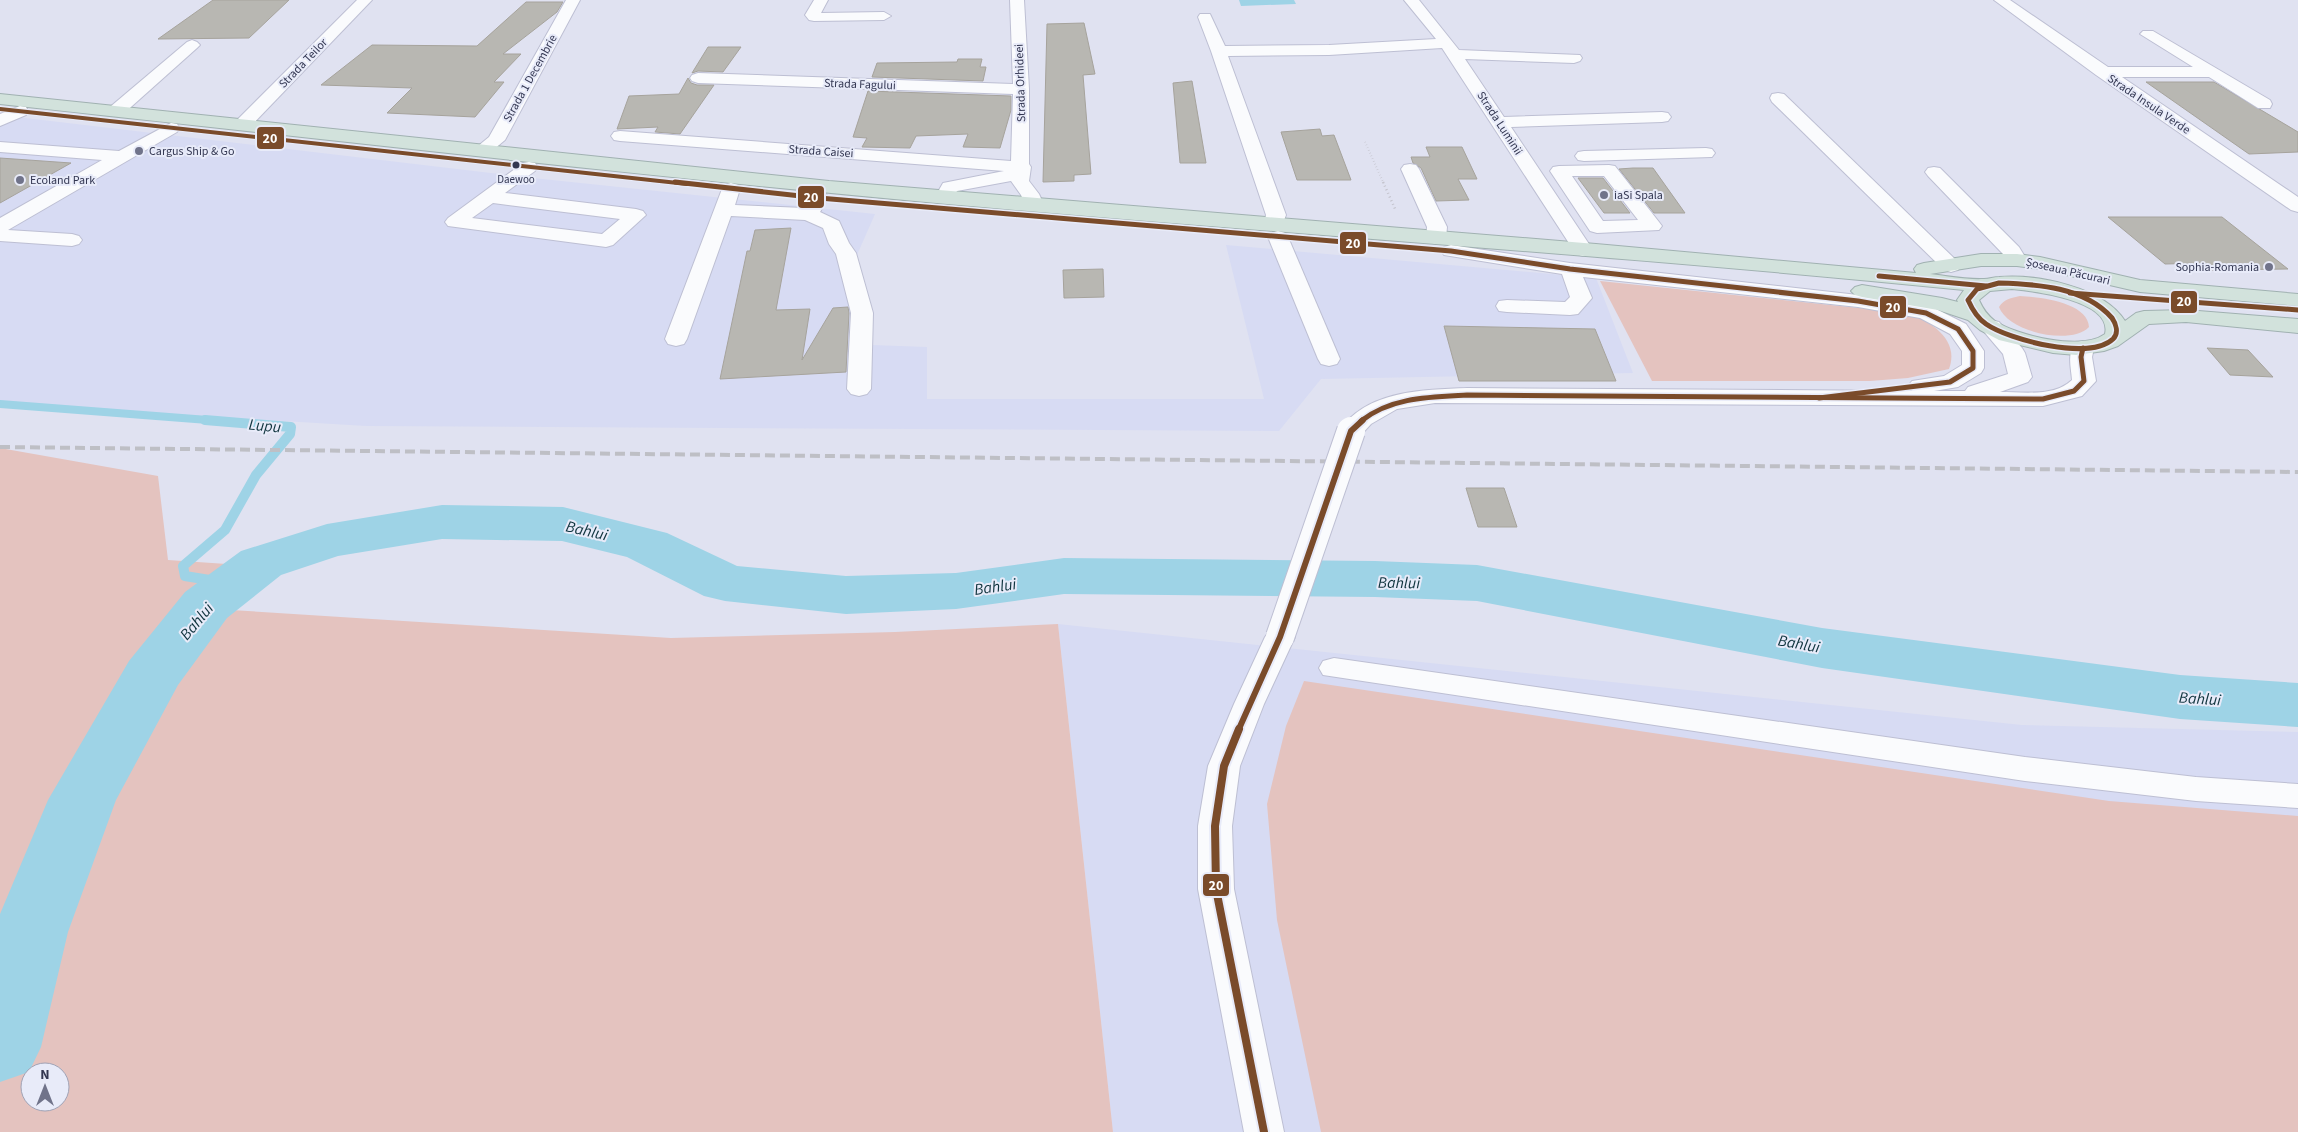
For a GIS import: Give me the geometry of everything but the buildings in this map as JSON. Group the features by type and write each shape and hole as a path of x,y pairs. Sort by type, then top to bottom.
{"highway":[{"path":"0,99 728,177 1034,205 1276,231 1443,244 1835,286 1942,304 2035,343 2060,347 2083,348 2103,344 2144,318 2186,316 2298,326"},
{"path":"0,109 730,189 815,206 1276,231 1402,235 1443,244 1583,250 1986,286"},
{"name":"Șoseaua Păcurari","path":"1719,261 1763,260 1909,269 1951,266 1981,260 2017,260 2040,263 2140,286 2298,300"},
{"path":"1983,321 1971,310 1968,300 1974,292 1986,286 1999,283 2033,284 2070,293 2092,302 2109,314 2116,322 2118,330 2115,337"},
{"path":"2070,293 2298,310"}],"street":[{"name":"Strada Teilor","path":"242,125 364,0"},
{"name":"Strada 1 Decembrie","path":"481,150 496,140 573,0"},
{"path":"821,0 812,15 814,17 885,12 844,8 842,6 843,0"},
{"name":"Strada Orhideei","path":"1017,0 1021,89 1022,167 1020,181 1030,194 1034,205"},
{"name":"Strada Luminii","path":"1412,0 1450,49 1500,122 1583,250"},
{"name":"Strada Insula Verde","path":"2001,0 2102,72 2298,206"},
{"path":"1205,17 1219,51 1276,215 1276,231 1329,359"},
{"path":"2148,34 2264,104"},
{"path":"116,111 192,45"},
{"path":"1219,51 1450,49 1574,58"},
{"path":"2102,72 2212,72"},
{"name":"Strada Fagului","path":"698,78 1021,89"},
{"path":"1778,98 1951,266"},
{"path":"0,121 20,111"},
{"path":"1500,122 1662,117"},
{"path":"0,226 171,128"},
{"name":"Strada Caisei","path":"620,136 1022,167"},
{"path":"0,147 120,156"},
{"path":"1523,158 1706,153"},
{"path":"489,197 636,215 606,241 456,222 489,197 529,167"},
{"path":"944,197 950,187 1003,178 1014,174 1022,167"},
{"path":"1410,169 1443,244 1570,269 1858,300 1926,313 1958,329 1973,351 1973,368 1950,382 1819,398"},
{"path":"1567,224 1590,218 1644,216 1608,170 1559,172 1590,218"},
{"path":"1934,172 2012,251 2017,260"},
{"path":"676,339 730,189"},
{"path":"723,210 815,206 832,225 839,244 846,253 862,314 859,389"},
{"path":"0,234 72,240"},
{"path":"1507,306 1570,309 1581,298 1570,269"},
{"path":"1961,397 2020,376 2014,353 1983,321"},
{"path":"1264,1132 1216,890 1215,826 1224,766 1249,704 1280,637 1352,432 1360,420 1386,405 1419,397 1476,395 2043,399 2074,392 2084,381 2081,357 2083,348"},
{"path":"1334,668 2024,769 2196,789 2298,796"}],"path":[{"path":"1365,142 1402,225 1402,235"}],"shaded area":[{"path":"1239,0 1294,0 1296,4 1241,6"},
{"path":"0,115 533,178 875,214 857,255 872,345 927,347 927,399 1264,399 1226,245 1596,278 1633,373 1321,379 1279,431 366,426 0,404"},
{"path":"1600,281 1907,313 1934,327 1947,341 1951,359 1949,369 1908,378 1870,381 1652,381"},
{"path":"2020,296 2061,302 2072,306 2087,319 2089,327 2080,333 2055,336 2027,329 2005,316 1999,307 2005,301"},
{"path":"0,448 158,476 168,560 271,567 231,610 671,638 895,632 1058,624 1113,1132 0,1132"},
{"path":"1058,624 2022,725 2298,732 2298,1132 1113,1132"},
{"path":"1304,681 2109,801 2298,816 2298,1132 1321,1132 1277,920 1267,804 1286,726"}],"waterway":[{"name":"Lupu","path":"0,404 221,421"},
{"name":"Lupu","path":"205,420 291,427 290,434 256,475 225,530 183,566 185,576 234,584"},
{"name":"Bahlui","path":"0,1047 30,932 82,800 151,676 206,605 261,563 327,541 442,522 563,524 647,545 725,583 846,595 956,591 1064,576 1375,579 1477,583 1822,648 2180,697 2298,705"}],"railway":[{"path":"0,447 2298,472"}],"transit line":[{"name":"20","path":"0,109 819,198 1451,251 1570,269 1858,301 1926,313 1958,329 1973,351 1973,368 1950,382 1819,398"},
{"name":"20","path":"1879,276 1986,286"},
{"name":"20","path":"1999,283 2029,284 2078,295 2105,310 2115,323 2116,334 2113,339 2103,345 2088,348 2070,348 2032,342 2000,331 1982,321 1968,300 1977,289 1999,283"},
{"name":"20","path":"2070,293 2298,310"},
{"name":"20","path":"1264,1132 1216,889 1215,826 1224,766 1249,704 1280,637 1351,431 1364,419 1390,405 1419,398 1467,395 2043,399 2074,391 2084,381 2081,357 2083,348"}],"place":[{"name":"Cargus Ship & Go","path":"139,151"},
{"name":"Daewoo","path":"516,165"},
{"name":"Ecoland Park","path":"20,180"},
{"name":"iaSi Spala","path":"1604,195"},
{"name":"Sophia-Romania","path":"2269,267"}]}
